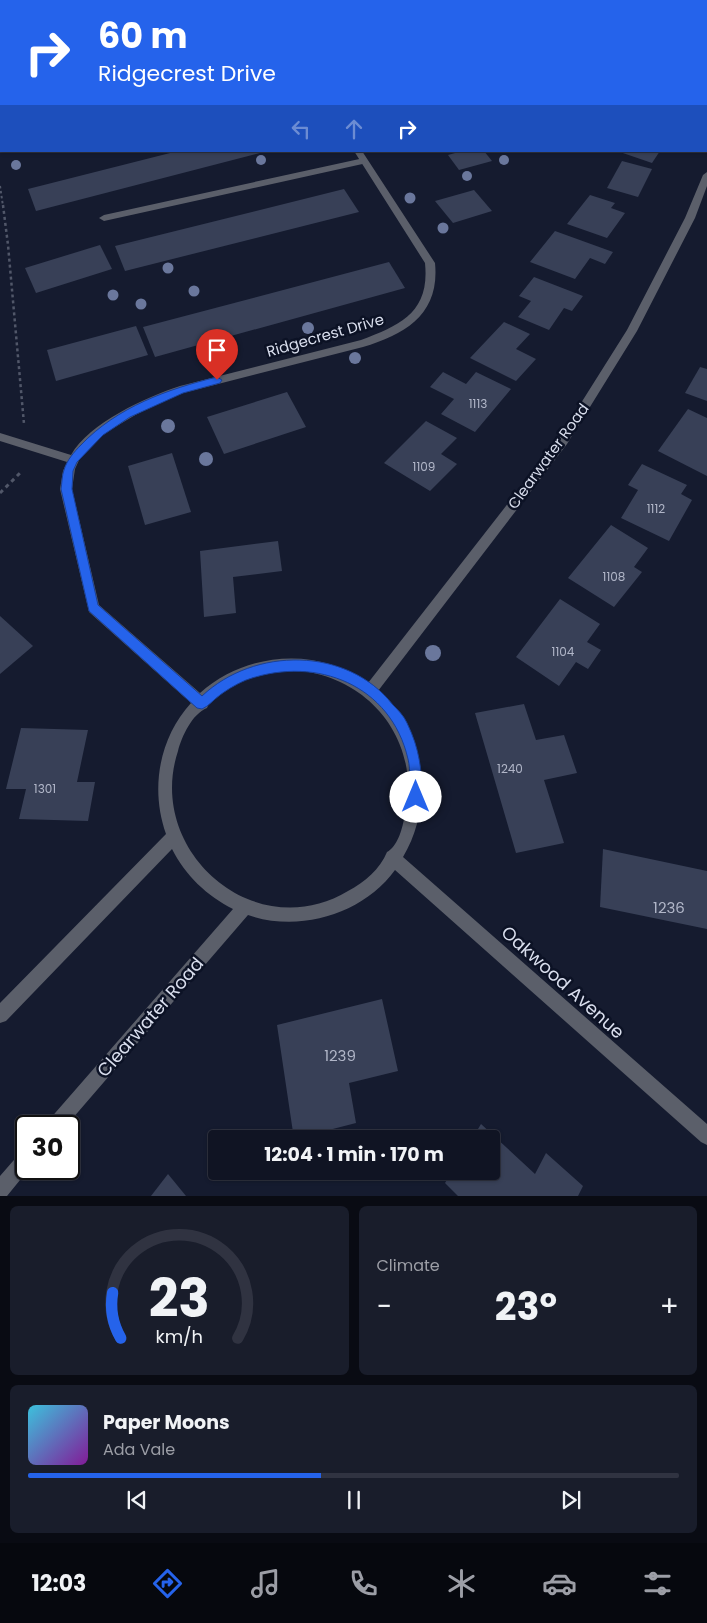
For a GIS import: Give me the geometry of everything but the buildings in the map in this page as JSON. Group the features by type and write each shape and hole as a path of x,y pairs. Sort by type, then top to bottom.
{"street":[{"path":"104,218 361,156"},
{"name":"Ridgecrest Drive","path":"202,704 93,608 66,489 68,471 74,460 99,432 126,415 162,398 180,390 363,343 402,327 412,318 431,290 433,283 430,264 361,156"},
{"name":"Clearwater Road","path":"371,690 563,441 632,330 690,218 707,175"},
{"path":"0,437 74,460"},
{"path":"310,665 326,668 357,680 371,690 388,706 402,725 415,760 417,784 414,810 406,835 392,858 370,882 349,896 327,906 310,910 277,913 245,907 218,894 194,875 172,838 164,806 165,774 168,758 182,729 202,704 215,692 244,675 277,666 310,665"},
{"path":"0,1015 172,838"},
{"name":"Oakwood Avenue","path":"392,858 707,1136"},
{"name":"Clearwater Road","path":"65,1115 245,907"},
{"path":"0,1190 15,1173"}],"path":[{"path":"0,186 8,245 25,446"},
{"path":"0,492 22,471"}],"route":[{"path":"217,380 180,390 126,415 99,432 81,450 68,471 66,489 93,608 202,704 215,692 244,675 277,666 310,665 326,668 357,680 388,706 402,725 415,760 416,797"}]}
